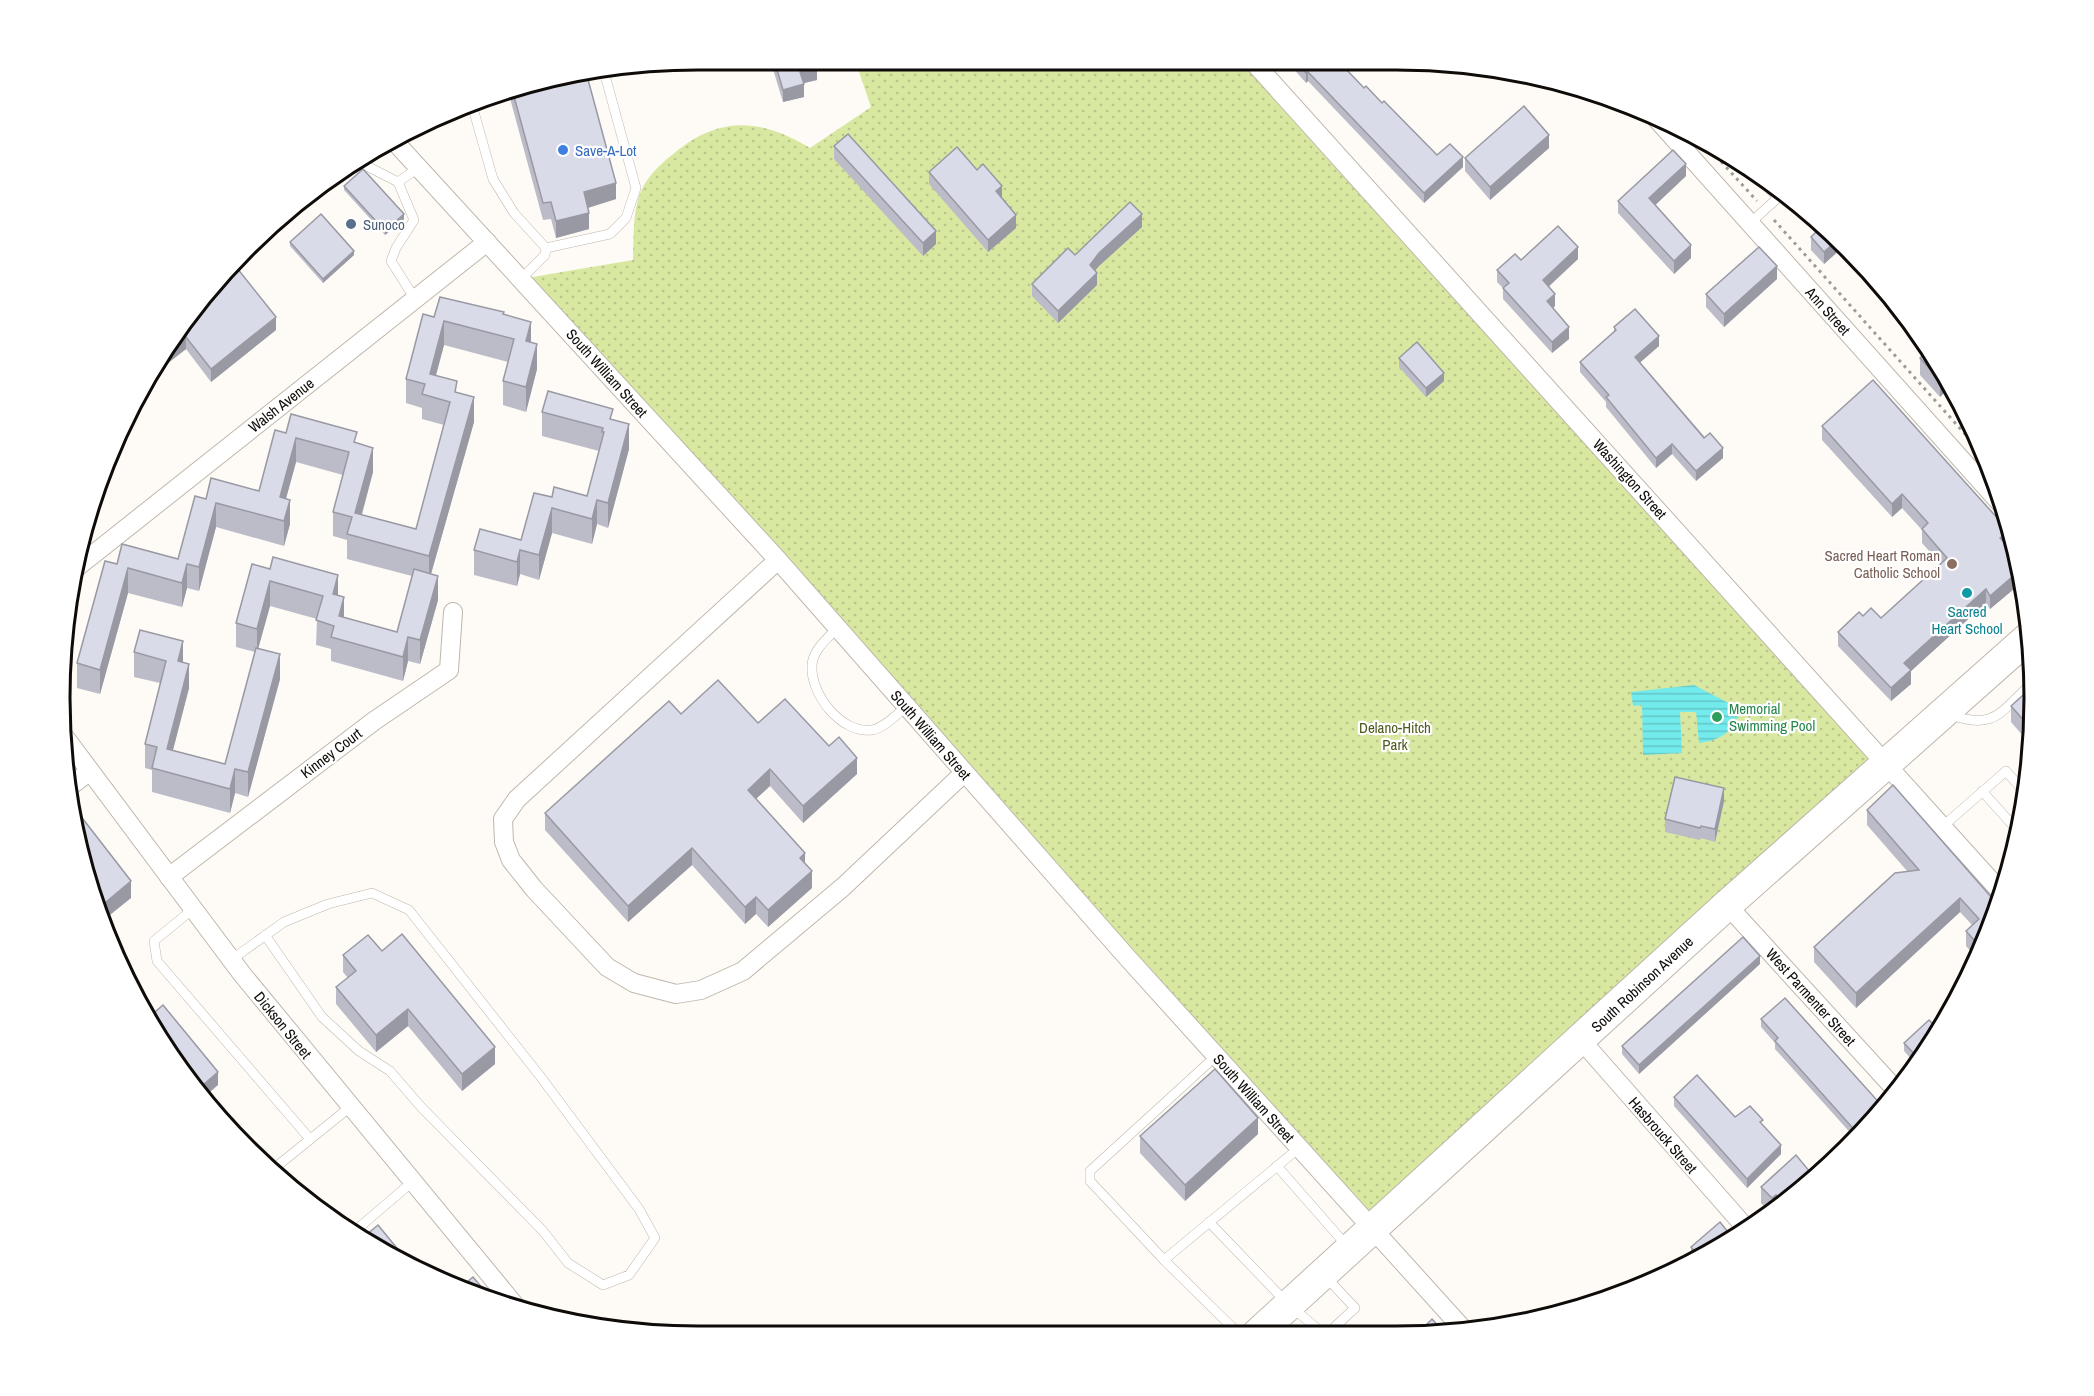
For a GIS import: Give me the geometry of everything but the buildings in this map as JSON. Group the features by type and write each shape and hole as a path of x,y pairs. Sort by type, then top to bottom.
{"highway":[{"name":"South Robinson Avenue","path":"1266,1326 1375,1229 1727,904 2021,644"}],"street":[{"name":"Washington Street","path":"1261,70 1375,200 1868,740 1884,765 1995,885"},
{"name":"Ann Street","path":"1669,133 1987,488"},
{"name":"South William Street","path":"399,147 778,560 1216,1056 1457,1322"},
{"name":"Walsh Avenue","path":"87,559 487,242"},
{"path":"778,560 512,806 503,819 504,842 511,860 534,889 607,967 633,983 676,994 701,990 743,971 843,887 964,773"},
{"name":"Kinney Court","path":"169,876 374,721 449,670 453,612"},
{"name":"Dickson Street","path":"73,748 231,960 411,1182 506,1295"},
{"path":"76,781 90,771"},
{"name":"West Parmenter Street","path":"1727,904 1891,1084"},
{"name":"Hasbrouck Street","path":"1581,1040 1741,1222"}],"lane":[{"path":"546,248 610,234 626,218 636,188 606,78"},
{"path":"474,112 493,180 514,213 546,248"},
{"path":"366,166 398,182 414,220 396,248 391,261 415,299"},
{"path":"398,182 418,168"},
{"path":"1750,223 1777,199"},
{"path":"520,279 545,255 546,248"},
{"path":"837,628 817,650 812,664 817,692 825,703 855,729 872,730 883,726 906,707"},
{"path":"1943,713 1971,722 1987,721 1997,716 2024,691"},
{"path":"1942,828 2006,771 2017,784"},
{"path":"1982,791 2010,823"},
{"path":"231,960 284,921 317,908 372,893 409,910 540,1076 639,1209 655,1238 629,1275 603,1285 568,1263 543,1231 422,1108 390,1071 359,1051 322,1017 265,935"},
{"path":"193,909 154,941 157,961 310,1139"},
{"path":"1216,1056 1090,1171 1090,1181 1164,1260 1231,1326"},
{"path":"278,1165 350,1107"},
{"path":"1164,1260 1299,1148"},
{"path":"1277,1166 1351,1250"},
{"path":"360,1227 411,1182"},
{"path":"1209,1222 1289,1305 1315,1326"},
{"path":"1324,1274 1354,1308 1334,1326"}],"path":[{"path":"1721,162 1965,435"}],"green space":[{"name":"Delano-Hitch Park","path":"858,70 1259,70 1884,765 1375,1229 521,279 633,260 635,213 639,195 646,182 658,167 678,150 711,131 743,125 759,127 793,139 810,148 871,107"}],"water":[{"name":"Memorial Swimming Pool","path":"1694,685 1740,709 1730,729 1714,740 1699,743 1696,712 1680,712 1682,753 1643,755 1642,705 1633,706 1631,692"}],"place":[{"name":"Save-A-Lot","path":"563,150"},
{"name":"Sunoco","path":"351,224"},
{"name":"Sacred Heart Roman Catholic School","path":"1952,564"},
{"name":"Sacred Heart School","path":"1967,593"},
{"name":"Memorial Swimming Pool","path":"1717,717"}]}
